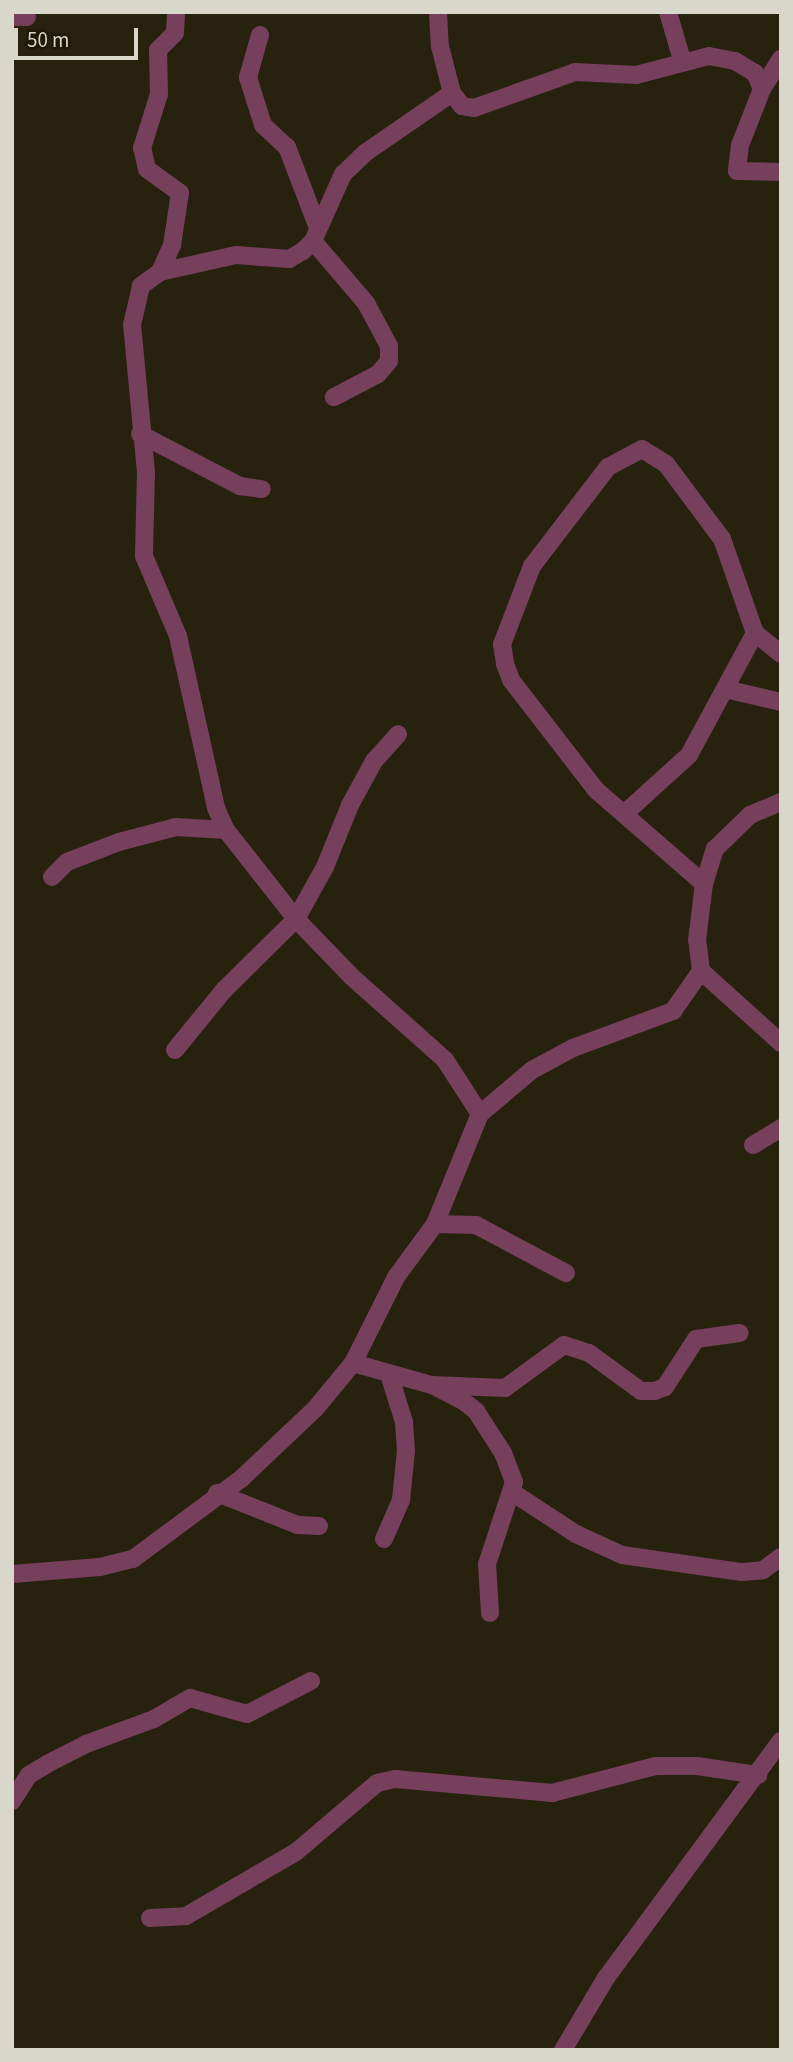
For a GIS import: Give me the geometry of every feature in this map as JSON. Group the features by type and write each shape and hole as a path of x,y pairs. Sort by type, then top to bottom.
{"street":[{"path":"438,12 440,46 452,93 462,106 474,108 575,72 636,75 658,72 682,60 709,56 735,61 755,73 762,89"},
{"path":"668,12 682,60"},
{"path":"160,272 172,245 180,193 147,169 142,148 159,94 158,50 175,33 176,13"},
{"path":"260,35 248,77 263,125 287,147 315,233 366,303 389,346 390,361 378,374 334,397"},
{"path":"781,59 762,89 740,145 737,171 781,172"},
{"path":"452,93 350,167 315,233 289,259 236,255 160,272 141,286 134,301 132,324 140,435 146,472 144,556 178,636 198,716 208,784 226,830 296,919 352,977 445,1060 481,1114"},
{"path":"140,435 240,486 262,489"},
{"path":"704,884 596,790 511,680 502,644 532,566 608,467 642,449 666,464 723,539 755,633 781,654"},
{"path":"624,814 689,755 755,633"},
{"path":"725,689 781,702"},
{"path":"175,1050 224,990 296,919 325,867 350,805 374,761 398,734"},
{"path":"781,802 750,815 731,830 715,849 704,884 697,940 701,971 781,1043"},
{"path":"52,877 67,862 142,836 176,827 226,830"},
{"path":"12,1574 100,1567 133,1559 217,1493 242,1478 306,1418 353,1363 396,1277 435,1224 481,1114 532,1070 563,1054 673,1011 701,971"},
{"path":"753,1145 781,1128"},
{"path":"435,1224 476,1225 566,1273"},
{"path":"353,1363 432,1385 505,1388 564,1345 589,1353 641,1391 655,1391 665,1387 696,1339 740,1333"},
{"path":"384,1539 401,1500 406,1451 404,1422 389,1374"},
{"path":"432,1385 476,1411 513,1471 512,1492 487,1563 490,1613"},
{"path":"512,1492 576,1534 622,1555 743,1572 763,1570 781,1557"},
{"path":"217,1493 298,1525 319,1527"},
{"path":"12,1801 29,1775 47,1764 86,1744 154,1720 180,1702 190,1698 247,1714 311,1681"},
{"path":"562,2050 606,1978 778,1752"},
{"path":"150,1918 186,1916 296,1853 377,1783 395,1779 552,1793 656,1766 697,1766 758,1775"}]}
